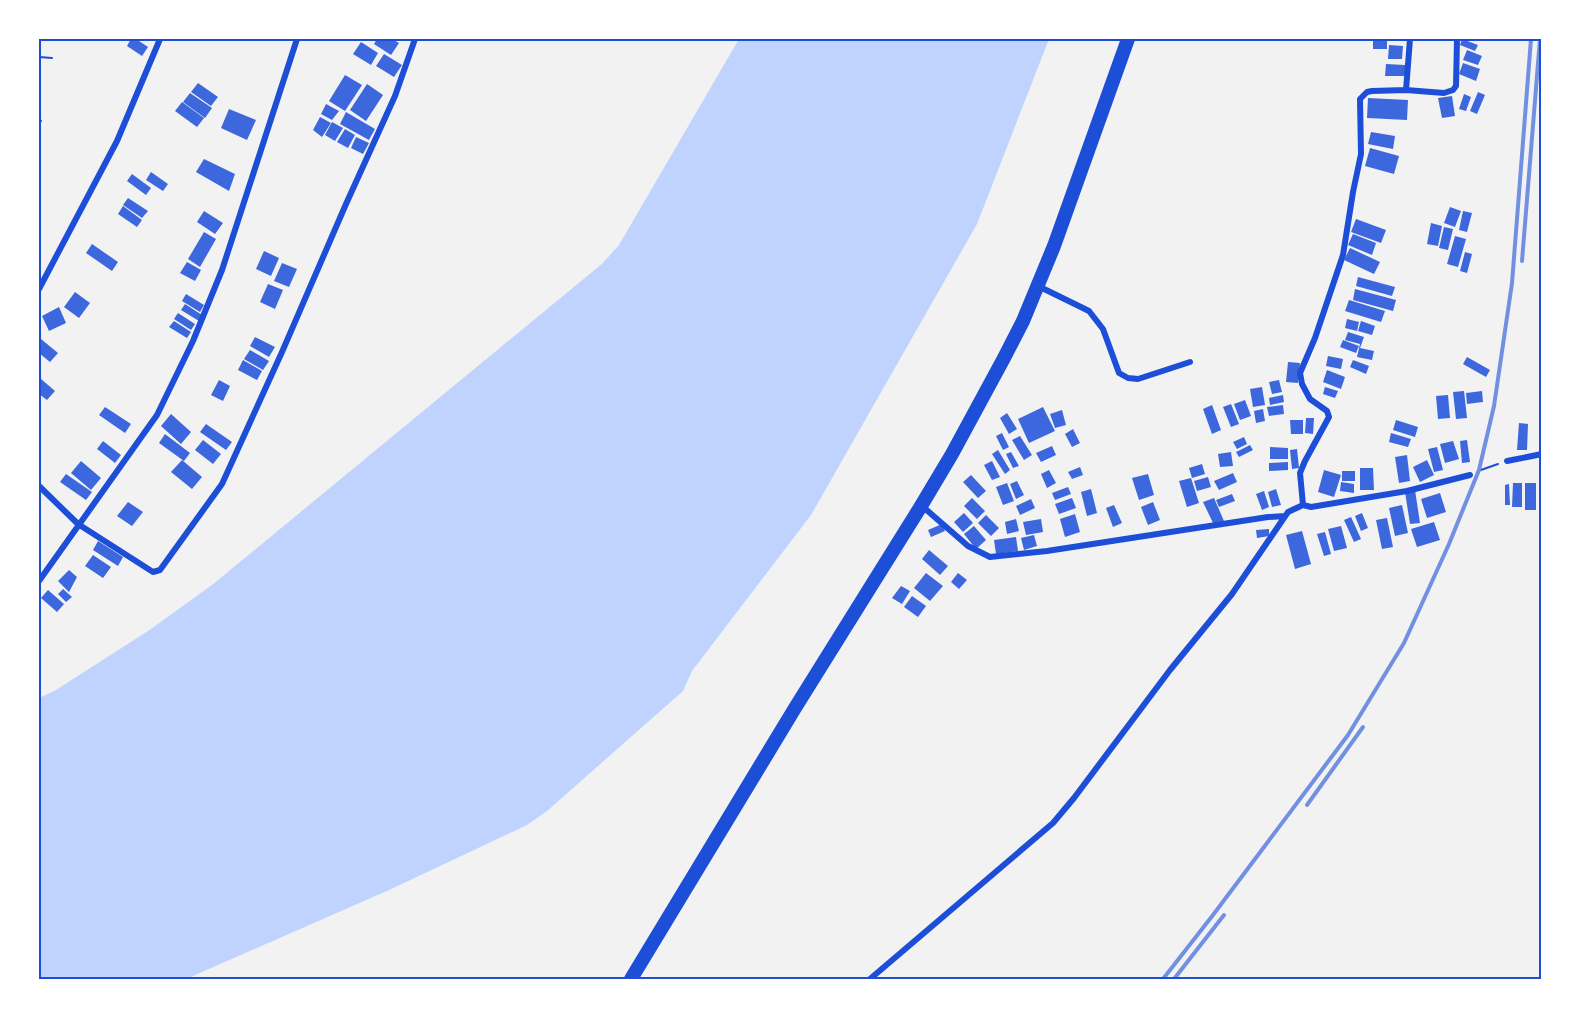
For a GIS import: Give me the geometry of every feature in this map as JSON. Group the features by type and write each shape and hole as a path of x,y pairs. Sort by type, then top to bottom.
{"highway":[{"path":"632,979 795,708 921,506 1004,358 1054,246 1128,39"}],"street":[{"path":"39,289 117,141 160,39"},
{"path":"39,581 157,415 193,341 222,270 297,39"},
{"path":"39,486 78,524 153,572 157,572 222,484 394,96 415,39"},
{"path":"1407,90 1410,39"},
{"path":"1303,505 1300,474 1329,417 1327,411 1310,399 1302,384 1300,373 1315,338 1343,255 1361,154 1360,99 1367,92 1372,91 1407,90 1444,93 1453,90 1456,86 1457,39"},
{"path":"1037,286 1089,310 1103,329 1119,373 1128,378 1138,379 1190,362"},
{"path":"1507,461 1542,454"},
{"path":"870,979 1053,823 1163,679 1232,594 1291,510 1303,505 1326,506 1407,491 1470,475"},
{"path":"921,506 968,546 990,557 1047,551 1285,516"}],"path":[{"path":"39,57 52,58"},
{"path":"1470,475 1507,461"}],"water":[{"path":"739,39 1049,39 977,224 811,515 692,671 683,691 547,811 527,825 389,890 186,979 39,979 39,698 56,690 148,631 212,585 603,263 619,245"}],"building":[{"path":"131,39 136,39 148,47 142,56 127,46"},
{"path":"377,39 392,39 399,43 391,55 374,44"},
{"path":"1373,39 1387,39 1387,49 1373,49"},
{"path":"1462,39 1478,45 1475,51 1460,45"},
{"path":"361,42 378,53 371,65 353,54"},
{"path":"1389,45 1403,46 1402,59 1388,59"},
{"path":"1467,50 1482,56 1478,65 1463,60"},
{"path":"384,54 402,65 394,77 376,66"},
{"path":"1463,63 1480,69 1476,81 1459,74"},
{"path":"1386,64 1405,65 1405,76 1385,76"},
{"path":"345,75 362,85 345,111 329,101"},
{"path":"198,83 218,97 211,106 191,92"},
{"path":"367,84 383,95 366,121 350,110"},
{"path":"1478,92 1485,95 1477,114 1470,111"},
{"path":"190,93 212,108 205,118 183,102"},
{"path":"1464,94 1471,97 1466,111 1459,109"},
{"path":"1452,96 1455,116 1442,118 1438,98"},
{"path":"1368,98 1408,100 1407,120 1367,118"},
{"path":"182,102 204,118 197,127 175,111"},
{"path":"326,104 339,111 332,120 321,114"},
{"path":"229,109 256,120 247,140 221,128"},
{"path":"346,112 375,129 369,140 340,124"},
{"path":"320,117 331,123 322,137 313,130"},
{"path":"332,122 343,128 335,141 325,135"},
{"path":"345,129 355,135 348,148 337,142"},
{"path":"1371,132 1395,136 1393,149 1368,144"},
{"path":"356,137 369,143 363,154 351,148"},
{"path":"1370,148 1399,156 1394,174 1365,166"},
{"path":"204,159 235,174 229,191 196,172"},
{"path":"151,172 168,184 163,191 146,180"},
{"path":"132,174 151,188 146,195 127,181"},
{"path":"128,198 148,211 142,218 123,205"},
{"path":"123,206 142,220 137,227 118,214"},
{"path":"1450,207 1461,211 1455,227 1444,223"},
{"path":"204,211 223,223 215,234 197,222"},
{"path":"1463,211 1472,213 1467,232 1459,230"},
{"path":"1356,219 1386,230 1381,243 1351,232"},
{"path":"1431,223 1442,226 1438,246 1427,244"},
{"path":"1444,227 1453,229 1448,250 1439,248"},
{"path":"204,232 216,239 200,267 188,259"},
{"path":"1353,234 1376,243 1372,255 1348,245"},
{"path":"1455,236 1466,239 1458,267 1447,264"},
{"path":"92,244 118,262 112,271 86,253"},
{"path":"1350,248 1380,262 1374,274 1344,260"},
{"path":"264,251 279,258 271,276 256,269"},
{"path":"1465,252 1472,254 1467,273 1460,271"},
{"path":"187,262 201,270 195,281 180,273"},
{"path":"282,263 297,269 289,287 274,281"},
{"path":"1358,277 1395,287 1392,296 1356,286"},
{"path":"268,284 283,290 275,309 260,302"},
{"path":"1355,289 1396,300 1393,311 1353,300"},
{"path":"75,292 90,303 79,318 64,307"},
{"path":"186,294 204,305 200,312 182,301"},
{"path":"1349,300 1385,311 1381,322 1345,311"},
{"path":"185,304 202,315 199,321 181,310"},
{"path":"59,307 66,323 49,331 42,316"},
{"path":"178,313 195,324 191,330 174,319"},
{"path":"1347,319 1359,322 1357,331 1345,328"},
{"path":"174,321 191,332 187,338 169,327"},
{"path":"1361,321 1375,326 1372,335 1358,331"},
{"path":"1348,332 1364,337 1360,348 1374,351 1372,360 1357,357 1360,344 1345,340"},
{"path":"255,337 275,347 269,357 250,346"},
{"path":"41,339 58,353 50,362 39,353"},
{"path":"1343,340 1359,346 1356,353 1340,347"},
{"path":"250,350 269,361 263,370 244,359"},
{"path":"1328,356 1343,359 1341,369 1326,366"},
{"path":"1467,357 1490,370 1486,377 1463,364"},
{"path":"243,360 262,371 257,380 238,370"},
{"path":"1353,360 1369,366 1366,374 1350,367"},
{"path":"1288,362 1300,363 1298,383 1286,382"},
{"path":"1327,370 1345,377 1341,389 1323,382"},
{"path":"41,379 55,391 47,400 39,394"},
{"path":"219,380 230,386 223,401 211,395"},
{"path":"1279,380 1282,392 1272,394 1269,382"},
{"path":"1262,387 1265,405 1253,407 1250,389"},
{"path":"1325,387 1338,391 1335,398 1323,394"},
{"path":"1464,391 1467,418 1456,419 1453,392"},
{"path":"1482,391 1483,402 1467,404 1466,393"},
{"path":"1283,395 1284,402 1270,405 1269,398"},
{"path":"1448,395 1450,418 1438,419 1436,396"},
{"path":"1245,400 1251,416 1240,420 1234,404"},
{"path":"1231,404 1239,424 1231,427 1223,407"},
{"path":"1212,405 1221,430 1212,434 1203,409"},
{"path":"1283,405 1284,414 1269,416 1267,407"},
{"path":"105,407 131,424 125,433 99,415"},
{"path":"1043,407 1055,431 1029,443 1018,419"},
{"path":"1263,409 1265,421 1256,423 1254,411"},
{"path":"1062,410 1066,425 1055,428 1050,414"},
{"path":"1007,413 1017,429 1009,434 1000,418"},
{"path":"171,414 191,432 181,444 161,426"},
{"path":"1306,418 1314,418 1313,434 1305,433"},
{"path":"1290,420 1303,420 1303,434 1291,434"},
{"path":"1396,420 1418,427 1415,437 1393,430"},
{"path":"1519,423 1528,424 1527,450 1517,450"},
{"path":"206,424 232,442 226,450 200,432"},
{"path":"1073,429 1080,443 1072,447 1065,434"},
{"path":"1002,433 1009,447 1003,450 996,436"},
{"path":"1391,433 1411,439 1408,447 1389,442"},
{"path":"165,434 190,453 184,461 159,443"},
{"path":"1020,436 1032,455 1024,460 1012,440"},
{"path":"1244,437 1247,444 1237,449 1233,442"},
{"path":"203,440 221,454 213,464 195,450"},
{"path":"1467,440 1470,462 1462,463 1460,441"},
{"path":"103,441 121,455 115,463 97,449"},
{"path":"1453,441 1459,459 1445,463 1440,444"},
{"path":"1250,445 1253,450 1239,457 1236,452"},
{"path":"1052,446 1056,455 1041,462 1036,453"},
{"path":"1270,447 1288,448 1288,459 1270,459"},
{"path":"1437,447 1443,470 1434,472 1428,449"},
{"path":"1297,449 1299,468 1292,469 1290,450"},
{"path":"998,450 1010,470 1005,474 992,454"},
{"path":"1011,452 1019,466 1013,468 1006,454"},
{"path":"1231,452 1233,466 1220,467 1218,454"},
{"path":"1407,455 1410,481 1399,483 1395,457"},
{"path":"182,460 202,477 192,489 171,472"},
{"path":"1427,460 1434,475 1420,482 1413,467"},
{"path":"81,461 101,478 91,490 71,473"},
{"path":"992,461 1000,477 992,480 984,465"},
{"path":"1288,462 1288,470 1269,471 1269,463"},
{"path":"1202,464 1205,474 1192,478 1189,468"},
{"path":"1080,467 1083,475 1072,479 1068,472"},
{"path":"1360,468 1373,468 1374,490 1360,490"},
{"path":"1049,470 1056,483 1047,488 1041,474"},
{"path":"1324,470 1341,475 1334,497 1318,492"},
{"path":"1342,471 1355,471 1355,481 1342,481"},
{"path":"1233,473 1237,482 1219,490 1214,481"},
{"path":"66,474 92,492 86,500 60,482"},
{"path":"1148,474 1154,495 1139,500 1132,478"},
{"path":"971,475 986,491 978,498 963,482"},
{"path":"1208,477 1211,487 1197,491 1194,481"},
{"path":"1191,478 1199,503 1187,507 1179,481"},
{"path":"1017,481 1024,495 1016,499 1010,484"},
{"path":"1341,482 1354,484 1354,493 1340,491"},
{"path":"1007,483 1014,501 1003,505 996,487"},
{"path":"1513,483 1522,483 1522,507 1512,507"},
{"path":"1525,483 1536,483 1536,510 1525,510"},
{"path":"1509,484 1510,505 1505,505 1505,485"},
{"path":"1068,487 1071,494 1055,500 1052,493"},
{"path":"1091,489 1097,513 1087,516 1081,492"},
{"path":"1276,489 1281,505 1272,507 1268,492"},
{"path":"1415,490 1420,523 1410,524 1405,492"},
{"path":"1264,491 1269,507 1262,510 1256,494"},
{"path":"1440,493 1446,512 1427,518 1421,499"},
{"path":"1232,494 1235,501 1219,507 1216,500"},
{"path":"972,498 985,511 977,519 964,506"},
{"path":"1072,498 1076,508 1059,514 1055,504"},
{"path":"1214,498 1224,521 1214,525 1203,502"},
{"path":"1031,499 1035,508 1020,515 1016,506"},
{"path":"128,502 143,512 132,526 117,516"},
{"path":"1153,502 1160,520 1148,525 1141,507"},
{"path":"1114,505 1122,523 1113,527 1106,508"},
{"path":"1402,505 1408,533 1395,536 1389,508"},
{"path":"964,513 973,523 963,532 954,522"},
{"path":"1362,513 1368,528 1361,531 1355,516"},
{"path":"1075,514 1080,532 1065,537 1060,519"},
{"path":"986,515 999,528 991,536 978,523"},
{"path":"1351,517 1361,539 1354,542 1344,520"},
{"path":"1387,518 1393,547 1382,549 1376,520"},
{"path":"1016,519 1019,531 1007,534 1005,522"},
{"path":"1041,519 1043,532 1026,535 1023,522"},
{"path":"1434,522 1440,540 1417,547 1411,529"},
{"path":"942,524 945,531 931,537 928,530"},
{"path":"974,526 986,540 976,549 964,534"},
{"path":"1341,526 1347,548 1334,551 1328,529"},
{"path":"1269,529 1269,536 1257,538 1256,530"},
{"path":"1302,531 1311,564 1295,569 1286,535"},
{"path":"1325,532 1331,554 1324,556 1317,534"},
{"path":"1034,535 1037,546 1024,550 1021,538"},
{"path":"1016,537 1018,551 996,554 994,540"},
{"path":"98,541 123,557 118,566 93,550"},
{"path":"929,550 948,566 940,575 922,559"},
{"path":"93,555 111,567 103,578 85,566"},
{"path":"69,570 77,577 69,592 58,581"},
{"path":"926,573 943,586 930,601 914,588"},
{"path":"958,573 967,580 959,589 951,582"},
{"path":"901,586 910,591 902,604 892,598"},
{"path":"63,589 72,597 66,602 58,594"},
{"path":"48,590 64,604 57,612 41,598"},
{"path":"912,596 926,606 918,617 904,607"}],"railway":[{"path":"1163,979 1348,735 1404,643 1449,544 1479,470 1494,406 1512,283 1531,39"},
{"path":"1522,261 1540,39"},
{"path":"1307,805 1363,727"},
{"path":"1174,979 1224,915"}]}
